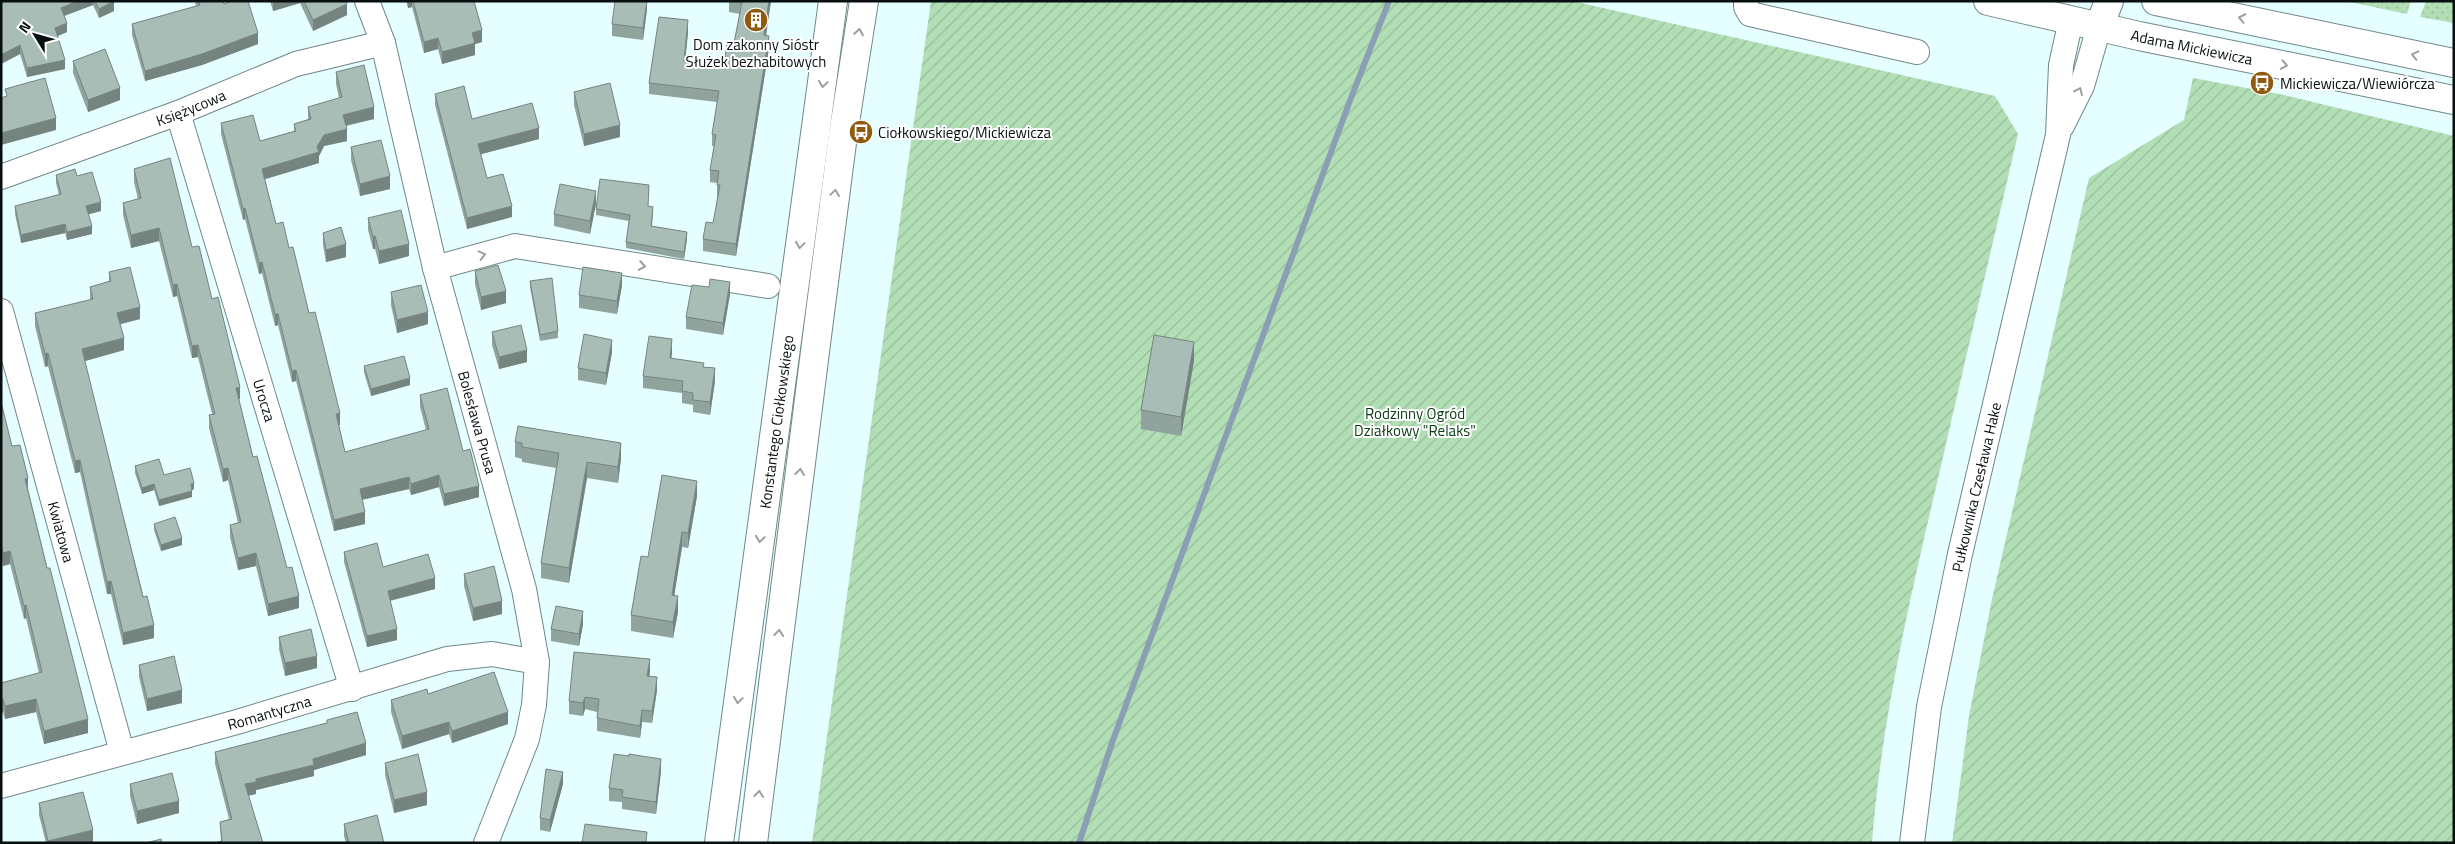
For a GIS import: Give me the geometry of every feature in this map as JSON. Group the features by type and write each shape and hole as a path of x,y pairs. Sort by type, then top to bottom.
{"main road":[{"name":"Konstantego Ciołkowskiego","path":"719,843 833,1"},
{"name":"Konstantego Ciołkowskiego","path":"753,843 843,136 864,1"},
{"path":"2099,27 2110,1"},
{"path":"2156,1 2454,63"},
{"name":"Adama Mickiewicza","path":"1995,2 2074,11 2099,27 2454,100"}],"street":[{"name":"Bolesława Prusa","path":"367,1 383,44 435,268 524,590 537,662 534,705 527,740 486,843"},
{"path":"1746,1 1746,7 1750,14 1917,52"},
{"name":"Pułkownika Czesława Hake","path":"1912,843 1929,707 1960,554 2058,135 2061,64 2074,11"},
{"name":"Pułkownika Czesława Hake","path":"2058,135 2082,86 2099,27"},
{"name":"Księżycowa","path":"1,176 178,113 296,64 383,44"},
{"name":"Urocza","path":"178,113 352,688"},
{"path":"435,268 515,246 768,286"},
{"name":"Kwiatowa","path":"1,311 122,752"},
{"name":"Romantyczna","path":"1,786 352,688 446,659 492,654 537,662"}],"green space":[{"name":"Rodzinny Ogród Działkowy \"Relaks\"","path":"931,1 1572,1 1995,96 2018,134 1906,619 1882,753 1872,843 812,843"},
{"path":"2345,1 2411,1 2407,14"},
{"path":"2426,1 2454,1 2454,23 2420,17"},
{"path":"2193,78 2284,95 2454,136 2454,843 1952,843 1969,716 1992,599 2089,178 2184,120"}],"building":[{"path":"1,1 78,1 61,8 67,23 55,28 65,60 27,68 20,45 1,55"},
{"path":"95,1 114,1 99,9"},
{"path":"198,1 223,1 224,4 232,1 248,1 258,33 202,54 145,71 132,24 200,5"},
{"path":"304,1 346,1 347,4 313,20"},
{"path":"413,1 474,1 482,30 472,33 475,43 442,52 438,38 424,42"},
{"path":"615,1 647,1 643,28 612,24"},
{"path":"736,1 769,1 764,35 769,36 736,244 703,239 706,222 713,223 720,185 717,185 719,171 710,170 716,135 712,134 719,91 649,83 659,17 688,20 684,61 724,65 727,43 734,43 742,2"},
{"path":"105,49 120,88 88,100 73,61"},
{"path":"364,65 374,107 343,115 347,129 324,135 317,147 319,152 262,169 276,224 283,222 289,248 293,247 309,313 315,312 340,413 336,414 345,452 429,429 420,395 447,388 463,451 470,449 479,486 444,494 439,475 411,484 409,477 360,489 365,512 334,520 296,370 292,371 278,314 275,314 262,262 259,263 221,123 253,115 260,141 296,131 294,124 311,119 308,107 342,97 336,72"},
{"path":"45,78 56,118 1,133 1,98 7,96 5,89"},
{"path":"610,83 620,125 584,134 574,92"},
{"path":"464,86 472,119 532,103 539,128 478,144 487,178 503,174 512,206 467,218 435,94"},
{"path":"381,140 390,176 360,184 351,147"},
{"path":"170,158 192,247 199,246 212,299 218,297 240,387 236,388 253,457 257,456 287,568 292,567 299,596 268,604 256,553 238,558 230,525 241,522 228,468 223,469 209,415 215,414 198,345 192,346 177,284 173,285 159,228 131,235 123,203 141,198 134,169"},
{"path":"75,169 77,176 92,172 101,202 86,206 92,226 67,232 65,224 21,235 15,206 61,194 56,175"},
{"path":"600,179 649,185 648,206 653,207 651,226 687,232 684,252 626,242 630,215 596,209"},
{"path":"560,184 596,191 590,221 554,214"},
{"path":"401,210 409,244 379,251 368,218"},
{"path":"341,227 346,244 326,250 323,233"},
{"path":"498,265 506,291 481,297 475,271"},
{"path":"130,267 140,307 117,313 124,338 82,349 143,597 147,596 154,625 123,633 111,581 107,582 80,460 75,461 48,353 45,354 35,313 93,299 90,287 111,281 109,272"},
{"path":"583,267 622,273 617,301 579,295"},
{"path":"552,278 558,331 540,335 530,281"},
{"path":"710,279 730,282 723,323 686,317 692,285 709,287"},
{"path":"421,285 428,312 397,320 391,292"},
{"path":"521,325 527,350 499,357 492,332"},
{"path":"584,334 612,340 606,373 578,368"},
{"path":"1154,335 1194,342 1181,417 1141,410"},
{"path":"649,336 672,339 670,358 704,363 703,367 715,368 710,402 693,400 693,393 682,391 683,381 643,376"},
{"path":"404,356 410,378 371,389 364,366"},
{"path":"1,402 12,446 20,445 28,478 25,479 47,568 50,568 88,719 44,731 36,699 5,706 3,699 1,700 1,683 42,672 26,605 24,606 10,551 3,553 1,545"},
{"path":"518,426 621,443 618,467 587,462 569,568 541,563 559,453 522,447 522,443 515,442"},
{"path":"159,459 164,475 190,468 194,483 191,484 192,491 159,500 154,484 142,488 135,466"},
{"path":"662,475 697,481 688,533 682,532 672,595 678,596 673,622 631,615 641,556 648,557"},
{"path":"175,517 182,538 161,545 154,524"},
{"path":"377,543 383,567 428,554 435,578 388,591 397,629 367,636 344,552"},
{"path":"494,566 502,601 473,608 464,574"},
{"path":"556,606 583,611 579,634 551,629"},
{"path":"311,629 317,656 285,663 279,637"},
{"path":"574,652 650,659 647,676 657,677 655,694 652,711 642,710 640,726 597,718 599,699 585,697 583,703 569,701"},
{"path":"174,656 182,690 147,699 139,665"},
{"path":"494,672 508,712 452,731 449,722 402,736 391,700 427,689 428,694"},
{"path":"357,712 366,743 313,759 314,765 256,779 256,782 245,784 263,843 214,843 222,841 220,822 232,819 215,752 327,723 327,720"},
{"path":"418,754 427,792 394,800 385,763"},
{"path":"614,754 629,756 629,754 661,759 656,802 622,797 623,790 609,788"},
{"path":"546,769 563,772 550,820 540,818"},
{"path":"172,773 179,801 137,811 130,784"},
{"path":"83,792 93,830 48,841 39,803"},
{"path":"377,815 384,843 349,843 344,824"},
{"path":"585,824 647,832 646,843 582,843"},
{"path":"161,839 162,843 146,843"}],"waterway":[{"path":"1079,843 1113,740 1351,98 1389,1"}],"place":[{"name":"Dom zakonny Sióstr Służek bezhabitowych","path":"756,20"},
{"name":"Mickiewicza/Wiewiórcza","path":"2262,83"},
{"name":"Ciołkowskiego/Mickiewicza","path":"861,132"}]}
